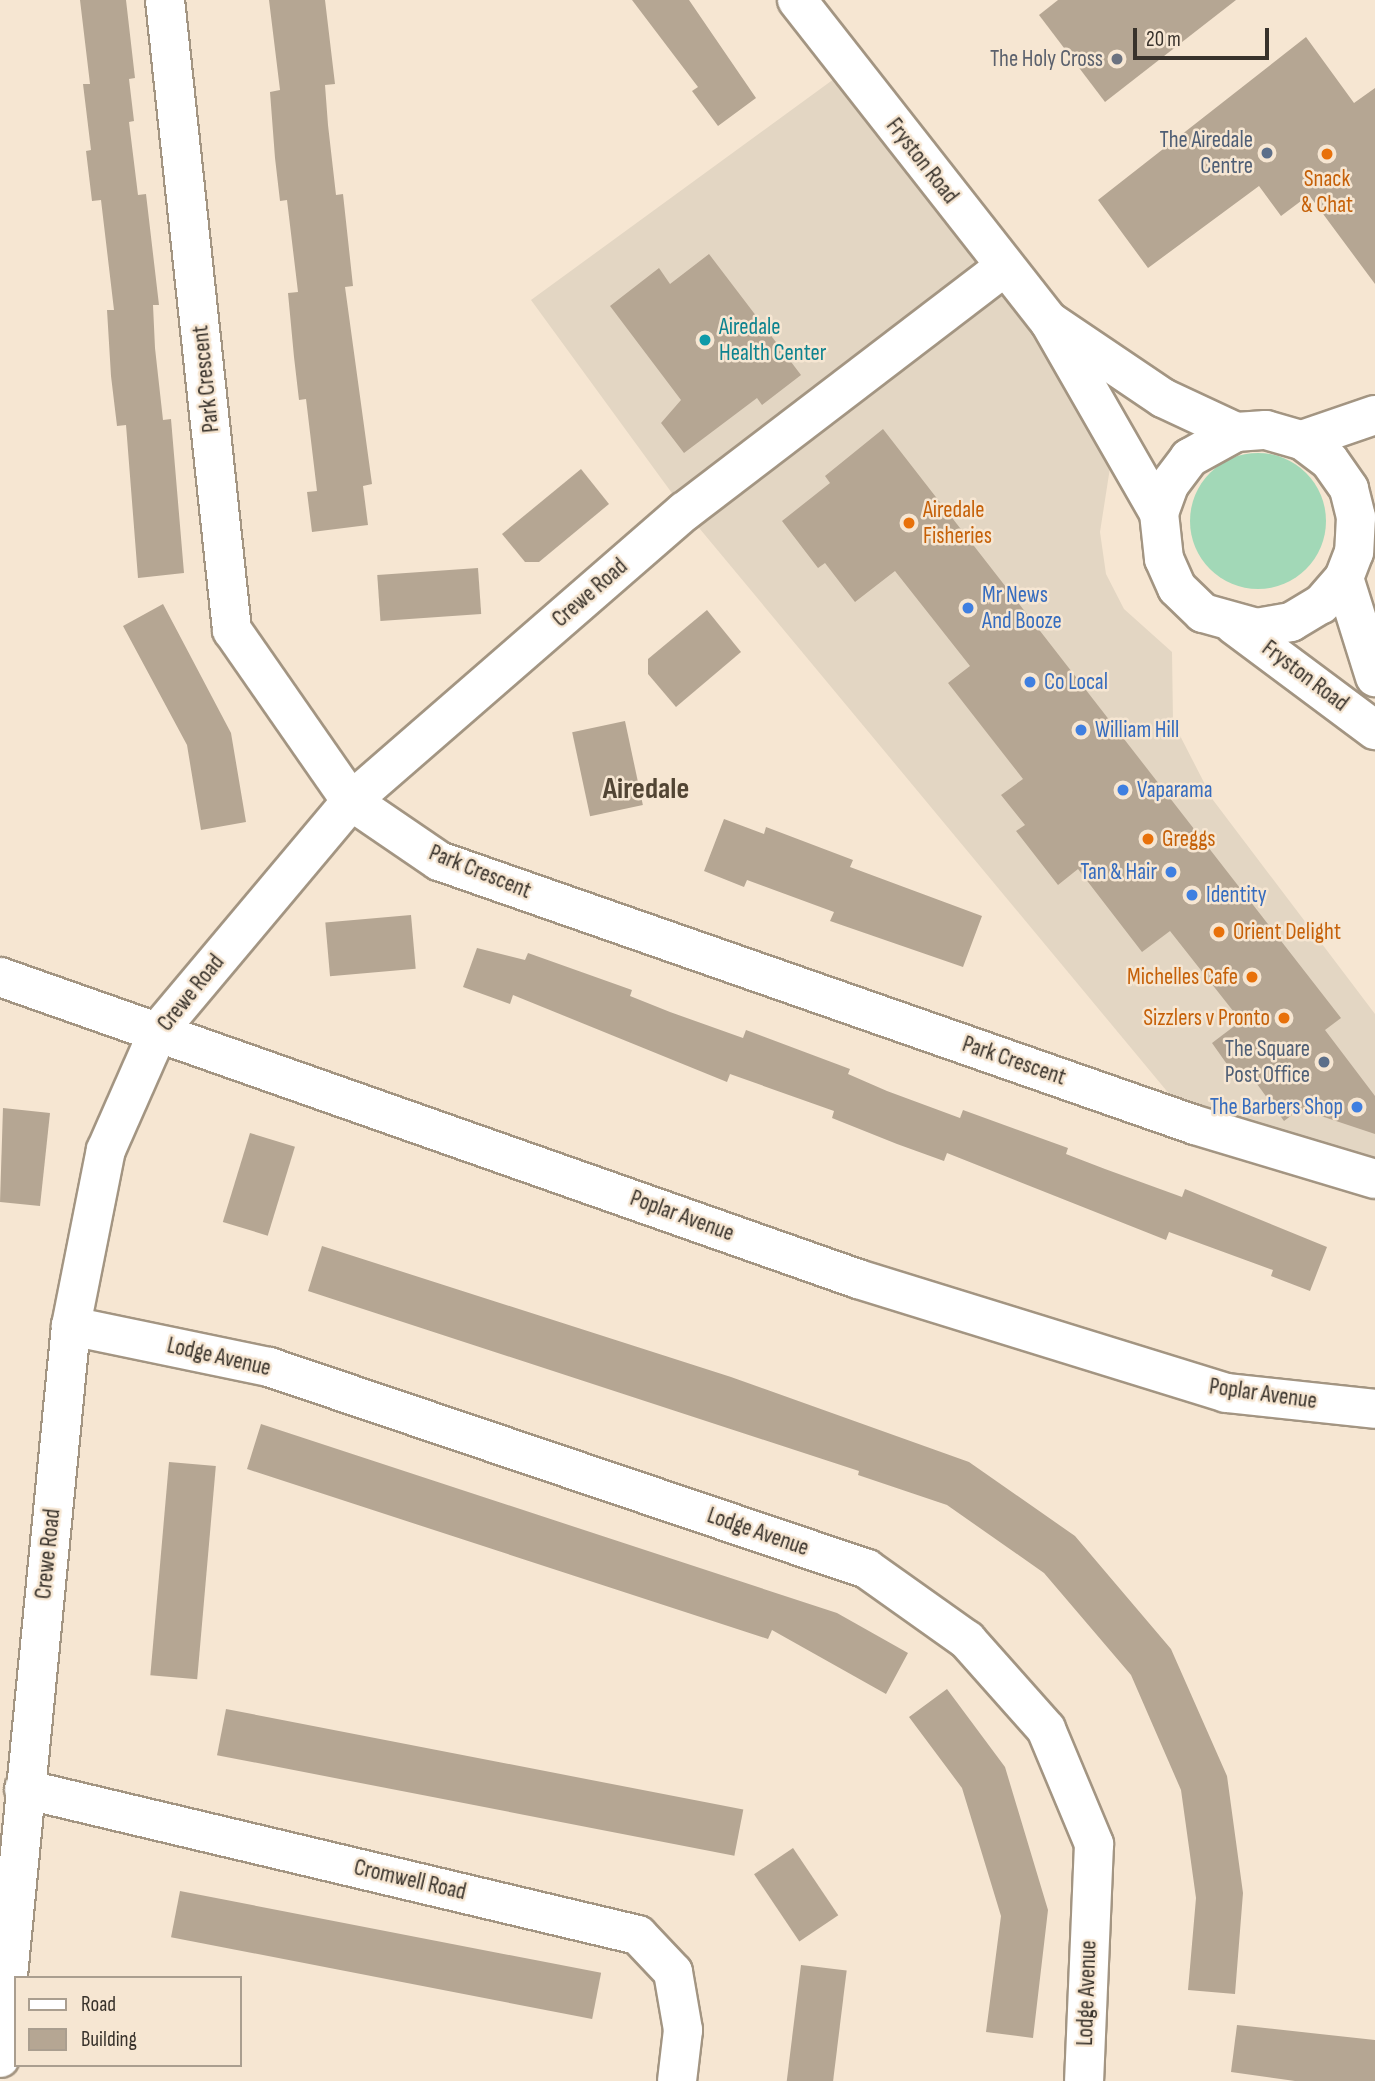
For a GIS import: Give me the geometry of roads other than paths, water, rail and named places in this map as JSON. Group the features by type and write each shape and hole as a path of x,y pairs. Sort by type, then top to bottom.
{"street":[{"name":"Park Crescent","path":"165,0 232,631 351,801 439,861 1195,1125 1375,1179"},
{"name":"Fryston Road","path":"797,0 1049,321 1160,513"},
{"name":"Crewe Road","path":"0,2058 71,1326 106,1150 159,1030 351,801 685,511 1004,267"},
{"name":"Fryston Road","path":"1049,321 1163,398 1236,432"},
{"path":"1302,440 1375,415"},
{"name":"Fryston Road","path":"1234,625 1291,622 1321,604 1344,578 1354,552 1366,502 1349,489 1329,460 1302,440 1266,430 1236,432 1189,458 1169,485 1160,513 1164,559 1177,588 1203,612 1234,625 1375,730"},
{"name":"Fryston Road","path":"1344,578 1375,677"},
{"name":"Poplar Avenue","path":"0,977 159,1030 910,1295 1226,1393 1375,1409"},
{"name":"Lodge Avenue","path":"71,1326 269,1367 867,1569 967,1640 1046,1729 1094,1844 1084,2081"},
{"name":"Cromwell Road","path":"24,1789 638,1935 673,1972 683,2030 677,2081"}],"place":[{"name":"The Holy Cross","path":"1117,59"},
{"name":"The Airedale Centre","path":"1267,153"},
{"name":"Snack & Chat","path":"1327,154"},
{"name":"Airedale Health Center","path":"705,340"},
{"name":"Airedale Fisheries","path":"909,523"},
{"name":"Mr News And Booze","path":"968,608"},
{"name":"Co Local","path":"1030,682"},
{"name":"William Hill","path":"1081,730"},
{"name":"Vaparama","path":"1123,790"},
{"name":"Greggs","path":"1148,839"},
{"name":"Tan & Hair","path":"1171,872"},
{"name":"Identity","path":"1192,895"},
{"name":"Orient Delight","path":"1219,932"},
{"name":"Michelles Cafe","path":"1252,977"},
{"name":"Sizzlers v Pronto","path":"1284,1018"},
{"name":"The Square Post Office","path":"1324,1062"},
{"name":"The Barbers Shop","path":"1357,1107"}],"district":[{"name":"Airedale","path":"646,789"}]}
